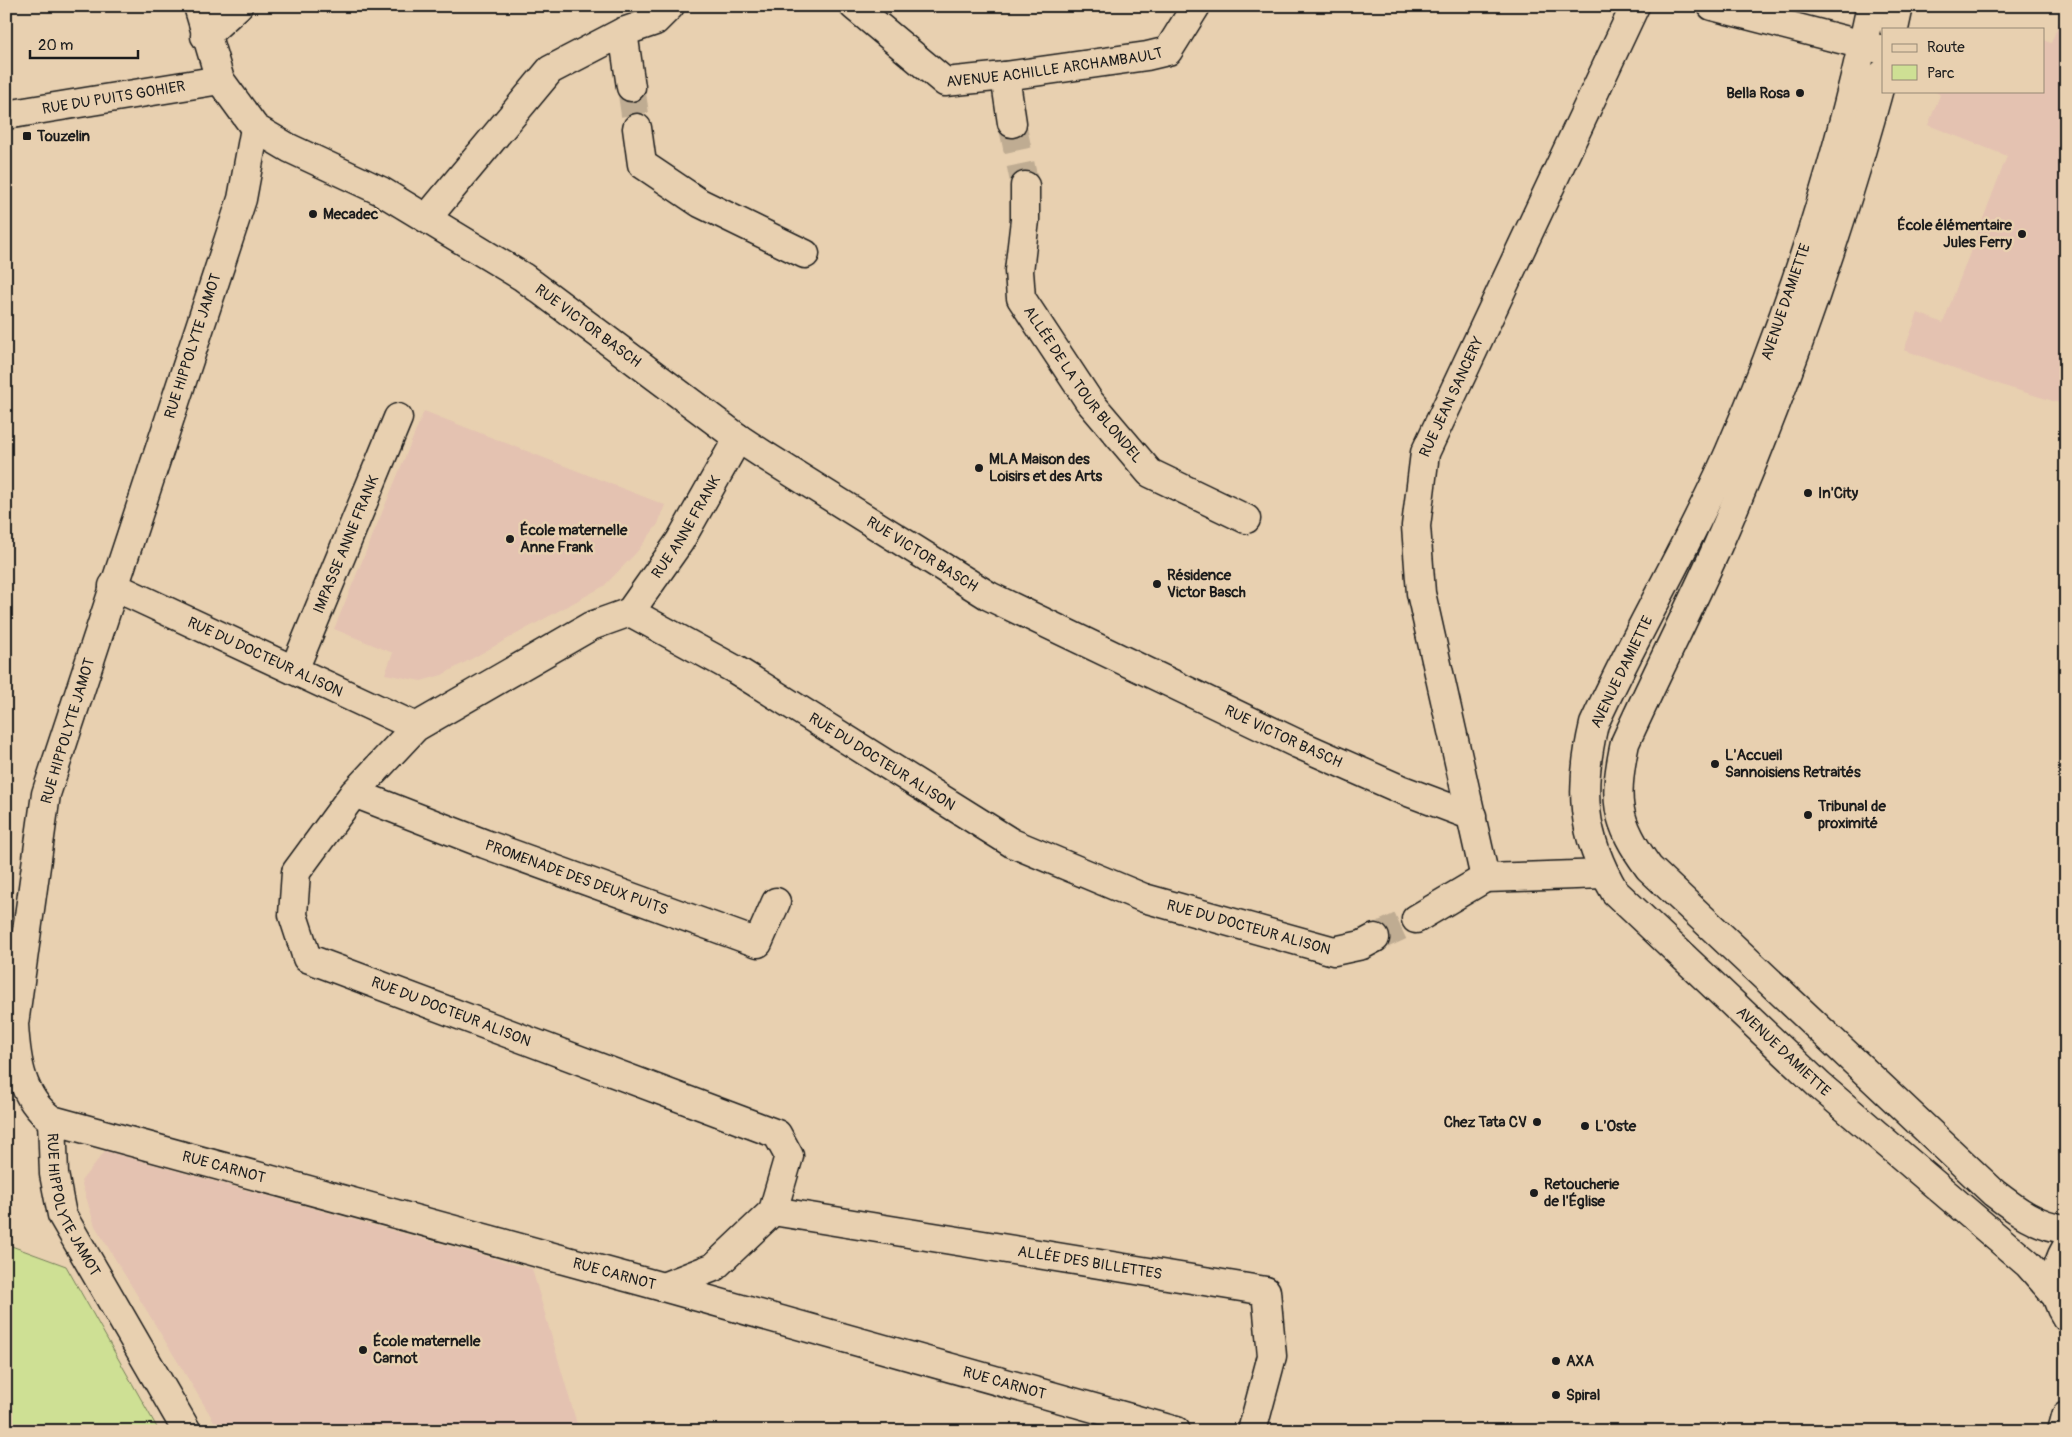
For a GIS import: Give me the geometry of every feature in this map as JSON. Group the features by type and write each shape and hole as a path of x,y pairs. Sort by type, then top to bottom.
{"street":[{"path":"198,6 205,36 220,80 256,128"},
{"path":"205,36 238,6"},
{"path":"427,218 550,70 623,32 655,22 670,6"},
{"name":"AVENUE ACHILLE ARCHAMBAULT","path":"854,6 946,82 1005,76 1147,56 1168,51 1196,6"},
{"name":"RUE JEAN SANCERY","path":"1472,816 1421,593 1416,526 1425,453 1635,6"},
{"path":"1712,6 1873,47"},
{"name":"AVENUE DAMIETTE","path":"1871,6 1873,47 1839,138 1815,221 1765,364 1729,453 1594,724 1586,765 1585,802 1590,838 1604,874 1615,892 1820,1086 2028,1264 2061,1307"},
{"path":"1894,28 1899,6"},
{"path":"623,32 631,87"},
{"path":"1005,76 1012,123"},
{"name":"AVENUE DAMIETTE","path":"1882,78 1839,228 1791,365 1715,551 1625,743 1620,767 1620,811 1626,832 1649,868 1994,1193 2021,1214 2039,1222 2066,1229"},
{"name":"RUE DU PUITS GOHIER","path":"6,115 220,80"},
{"name":"RUE VICTOR BASCH","path":"256,128 289,148 381,191 523,277 738,438 989,596 1307,748 1400,790 1472,816"},
{"name":"RUE HIPPOLYTE JAMOT","path":"187,1431 62,1215 54,1174 52,1120 40,1111 30,1099 16,1046 15,1020 46,794 242,199 256,128"},
{"path":"637,128 642,164 700,203 805,254"},
{"name":"ALLÉE DE LA TOUR BLONDEL","path":"1025,186 1025,220 1020,272 1021,298 1089,401 1150,473 1246,519"},
{"name":"IMPASSE ANNE FRANK","path":"294,670 398,418"},
{"name":"RUE ANNE FRANK","path":"630,612 680,541 738,438"},
{"name":"RUE DU DOCTEUR ALISON","path":"113,586 416,727"},
{"name":"RUE DU DOCTEUR ALISON","path":"772,1211 790,1156 777,1134 308,958 293,915 296,872 354,793 416,727 591,626 630,612 736,670 1012,843 1144,898 1334,951 1362,945 1375,938"},
{"name":"PROMENADE DES DEUX PUITS","path":"354,793 485,844 758,943 776,902"},
{"path":"1472,816 1485,878"},
{"path":"1416,919 1485,878 1604,874"},
{"name":"RUE CARNOT","path":"52,1120 663,1286 1176,1431"},
{"path":"663,1286 714,1267 772,1211"},
{"name":"ALLÉE DES BILLETTES","path":"772,1211 1266,1291 1272,1356 1252,1431"},
{"path":"2061,1307 2056,1272 2066,1248"},
{"path":"2062,1431 2066,1416"}],"shaded area":[{"name":"École élémentaire Jules Ferry","path":"2066,6 2066,405 2007,387 1904,350 1918,313 1943,323 2007,156 1928,125 1940,95 1936,92 2044,92 2044,40 2051,43"},
{"name":"École maternelle Anne Frank","path":"424,411 665,505 658,524 636,553 604,586 442,675 421,681 385,674 393,653 334,629"},
{"name":"École maternelle Carnot","path":"105,1151 532,1269 579,1431 220,1431 95,1226 81,1181"}],"green space":[{"path":"6,1244 66,1266 159,1431 6,1431"}],"tunnel":[{"path":"631,87 637,128"},
{"path":"1012,123 1025,186"},
{"path":"1375,938 1416,919"}],"place":[{"name":"Bella Rosa","path":"1800,93"},
{"name":"Touzelin","path":"27,136"},
{"name":"Mecadec","path":"313,214"},
{"name":"École élémentaire Jules Ferry","path":"2022,234"},
{"name":"MLA Maison des Loisirs et des Arts","path":"979,468"},
{"name":"In'City","path":"1808,493"},
{"name":"École maternelle Anne Frank","path":"510,539"},
{"name":"Résidence Victor Basch","path":"1157,584"},
{"name":"L'Accueil Sannoisiens Retraités","path":"1715,764"},
{"name":"Tribunal de proximité","path":"1808,815"},
{"name":"Chez Tata CV","path":"1537,1122"},
{"name":"L'Oste","path":"1585,1126"},
{"name":"Retoucherie de l'Église","path":"1534,1193"},
{"name":"École maternelle Carnot","path":"363,1350"},
{"name":"AXA","path":"1556,1361"},
{"name":"Spiral","path":"1556,1395"}]}
